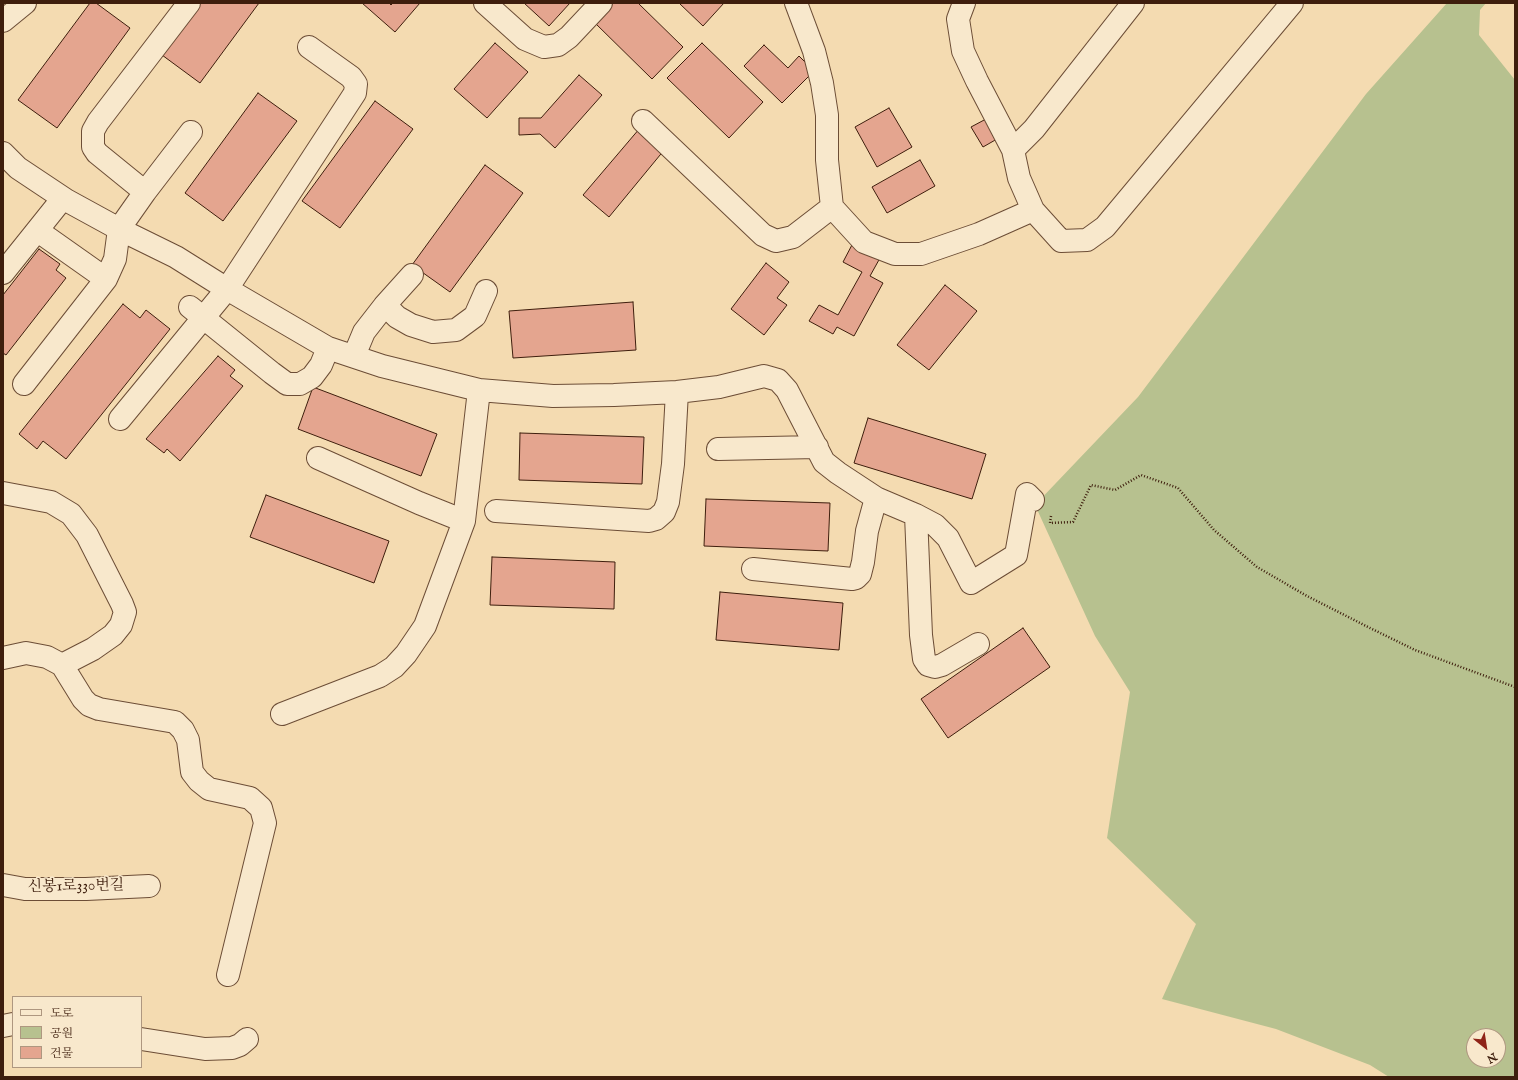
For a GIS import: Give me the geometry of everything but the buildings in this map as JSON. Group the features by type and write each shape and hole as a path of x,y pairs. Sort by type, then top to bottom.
{"street":[{"path":"3,21 25,3"},
{"path":"145,192 97,154 92,147 93,131 98,122 189,3"},
{"path":"485,3 525,39 544,47 558,45 569,37 601,3"},
{"path":"796,3 814,52 822,83 827,115 827,160 832,206 864,242 895,254 921,254 979,234 1034,210"},
{"path":"964,3 958,18 963,52 1013,150 1019,178 1034,210 1060,241 1087,240 1105,227 1292,3"},
{"path":"1013,150 1034,129 1133,3"},
{"path":"120,419 197,312 227,289 355,92 356,84 351,77 309,47"},
{"path":"643,121 763,235 776,241 793,237 832,206"},
{"path":"24,384 106,279 115,259 119,229 191,132"},
{"path":"3,153 18,168 63,198 119,229 176,257 227,289 328,348 382,366 479,390 553,396 676,392 719,387 764,376 778,380 787,390 824,462 876,498 935,525 948,538 971,583 1016,555 1028,494 1042,504"},
{"path":"3,273 63,198"},
{"path":"38,230 106,279"},
{"path":"354,356 364,332 385,305 412,275"},
{"path":"385,305 397,317 411,325 433,332 456,330 475,316 486,291"},
{"path":"197,312 287,384 300,384 312,377 321,366 328,348"},
{"path":"282,714 380,676 394,667 406,654 425,626 464,521 479,390"},
{"path":"496,511 649,521 656,519 664,512 668,502 673,464 676,392"},
{"path":"718,449 816,447"},
{"path":"318,458 419,503 464,521"},
{"path":"3,493 51,502 71,514 87,535 125,612 122,625 113,636 93,649 62,665"},
{"path":"753,569 852,579 856,578 860,574 863,562 867,531 876,498"},
{"path":"916,515 921,635 924,659 928,665 935,667 942,665 978,644"},
{"path":"3,658 26,653 47,657 62,665 83,699 89,705 99,709 175,722 183,730 188,740 192,772 199,782 209,789 250,798 260,808 265,823 228,975"},
{"name":"신봉1로330번길","path":"3,885 25,889 78,889 149,886"},
{"path":"142,1039 206,1049 232,1048 247,1040"}],"path":[{"path":"1042,504 1050,523 1073,522 1092,485 1115,490 1141,475 1178,488 1214,530 1257,567 1307,596 1402,643 1515,687"}],"green space":[{"path":"1447,3 1486,3 1480,10 1479,35 1515,80 1515,1077 1389,1077 1370,1065 1276,1029 1162,999 1196,924 1107,838 1130,692 1095,636 1035,505 1138,397 1366,94"}]}
